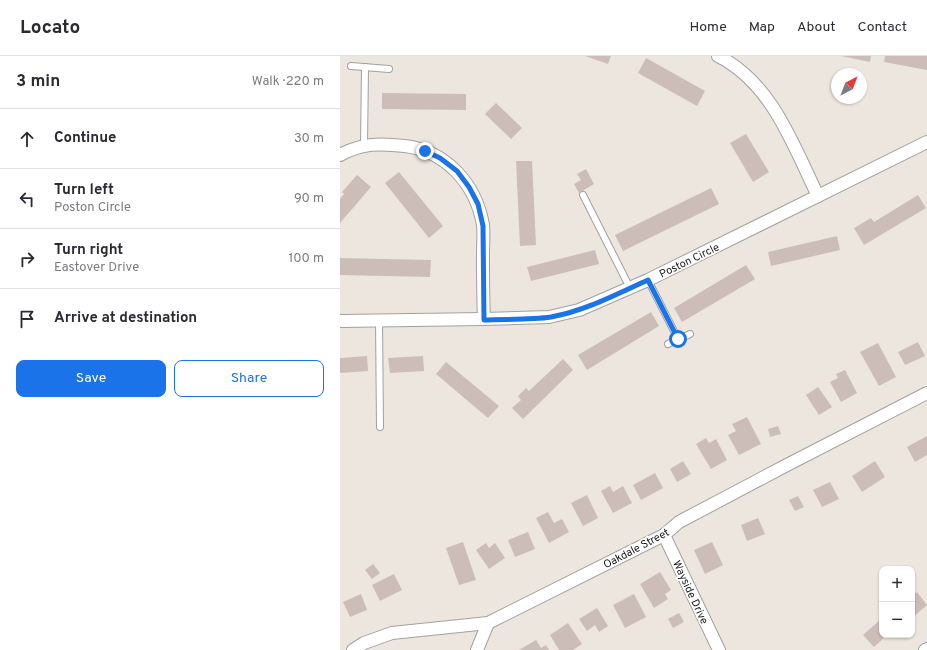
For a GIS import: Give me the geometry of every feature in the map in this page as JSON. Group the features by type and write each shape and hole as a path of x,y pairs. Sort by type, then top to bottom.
{"street":[{"path":"718,56 740,69 761,90 783,125 818,196"},
{"name":"Poston Circle","path":"340,321 484,320 549,317 579,310 648,280 927,142"},
{"path":"340,155 364,145 390,144 425,151 440,158 457,171 469,187 478,204 483,226 484,320"},
{"name":"Oakdale Street","path":"353,650 364,643 392,633 488,623 664,535 679,522 927,393"},
{"name":"Wayside Drive","path":"664,535 719,650"},
{"path":"477,650 488,623"}],"lane":[{"path":"351,66 389,69"},
{"path":"364,145 366,67"},
{"path":"583,195 630,288"},
{"path":"648,280 678,339"},
{"path":"379,320 380,427"},
{"path":"668,344 690,334"}],"building":[{"path":"585,56 611,56 608,64"},
{"path":"841,56 871,56 870,62"},
{"path":"885,56 927,56 927,70 884,62"},
{"path":"646,58 705,91 697,106 638,73"},
{"path":"382,93 466,94 466,110 382,109"},
{"path":"496,103 522,128 511,139 485,114"},
{"path":"746,134 769,172 753,182 730,143"},
{"path":"516,161 532,161 536,245 520,246"},
{"path":"586,169 594,184 579,193 574,184 581,180 577,174"},
{"path":"399,172 443,226 429,238 385,183"},
{"path":"357,175 371,187 340,223 340,199 344,194 342,192"},
{"path":"711,188 719,204 623,251 615,235"},
{"path":"918,195 926,208 864,245 854,228 871,218 874,222"},
{"path":"837,236 840,250 771,266 768,252"},
{"path":"595,250 599,264 531,281 527,267"},
{"path":"340,258 431,260 430,277 340,275"},
{"path":"746,265 755,279 682,322 674,308"},
{"path":"651,312 659,326 587,370 578,355"},
{"path":"918,342 925,356 905,365 898,352"},
{"path":"878,343 896,377 879,386 860,352"},
{"path":"367,356 368,371 340,373 340,358"},
{"path":"423,356 424,371 390,373 388,358"},
{"path":"563,359 573,370 523,419 512,408 521,400 518,396 526,388 529,391"},
{"path":"446,362 499,406 488,418 436,374"},
{"path":"845,370 857,393 841,402 830,382 838,378 836,374"},
{"path":"818,387 832,407 819,415 806,395"},
{"path":"747,417 761,444 739,455 728,435 736,431 732,424"},
{"path":"778,426 781,434 770,437 768,429"},
{"path":"927,436 927,455 915,462 907,447"},
{"path":"706,438 709,443 716,439 727,460 711,469 696,444"},
{"path":"683,461 691,474 677,482 670,469"},
{"path":"875,461 885,477 862,492 852,476"},
{"path":"655,473 663,488 641,500 633,485"},
{"path":"830,482 839,499 822,507 813,490"},
{"path":"610,486 613,492 623,486 632,503 613,513 601,491"},
{"path":"587,495 598,518 583,526 571,503"},
{"path":"798,496 804,507 795,511 789,500"},
{"path":"548,512 554,523 562,519 569,532 549,543 536,518"},
{"path":"758,518 765,534 747,541 741,525"},
{"path":"528,532 535,549 515,557 508,540"},
{"path":"463,542 476,580 459,585 446,548"},
{"path":"712,542 723,565 705,574 694,550"},
{"path":"486,543 489,548 495,543 505,558 489,569 476,550"},
{"path":"373,564 380,573 372,579 365,570"},
{"path":"660,572 671,590 665,594 668,599 654,608 640,584"},
{"path":"394,574 402,590 380,601 372,585"},
{"path":"917,592 927,605 915,615 915,602 915,594"},
{"path":"361,594 367,610 350,617 343,602"},
{"path":"634,594 646,617 625,628 613,605"},
{"path":"597,608 608,626 599,632 595,625 587,631 579,619"},
{"path":"679,613 684,622 673,628 668,619"},
{"path":"879,621 879,638 884,638 874,647 863,635"},
{"path":"568,623 582,644 573,650 559,650 550,635"},
{"path":"536,640 541,648 546,645 549,650 519,650"}],"route":[{"path":"425,151 440,158 457,171 469,187 478,204 483,226 484,320 549,317 564,314 608,299 648,280 678,339"}]}
